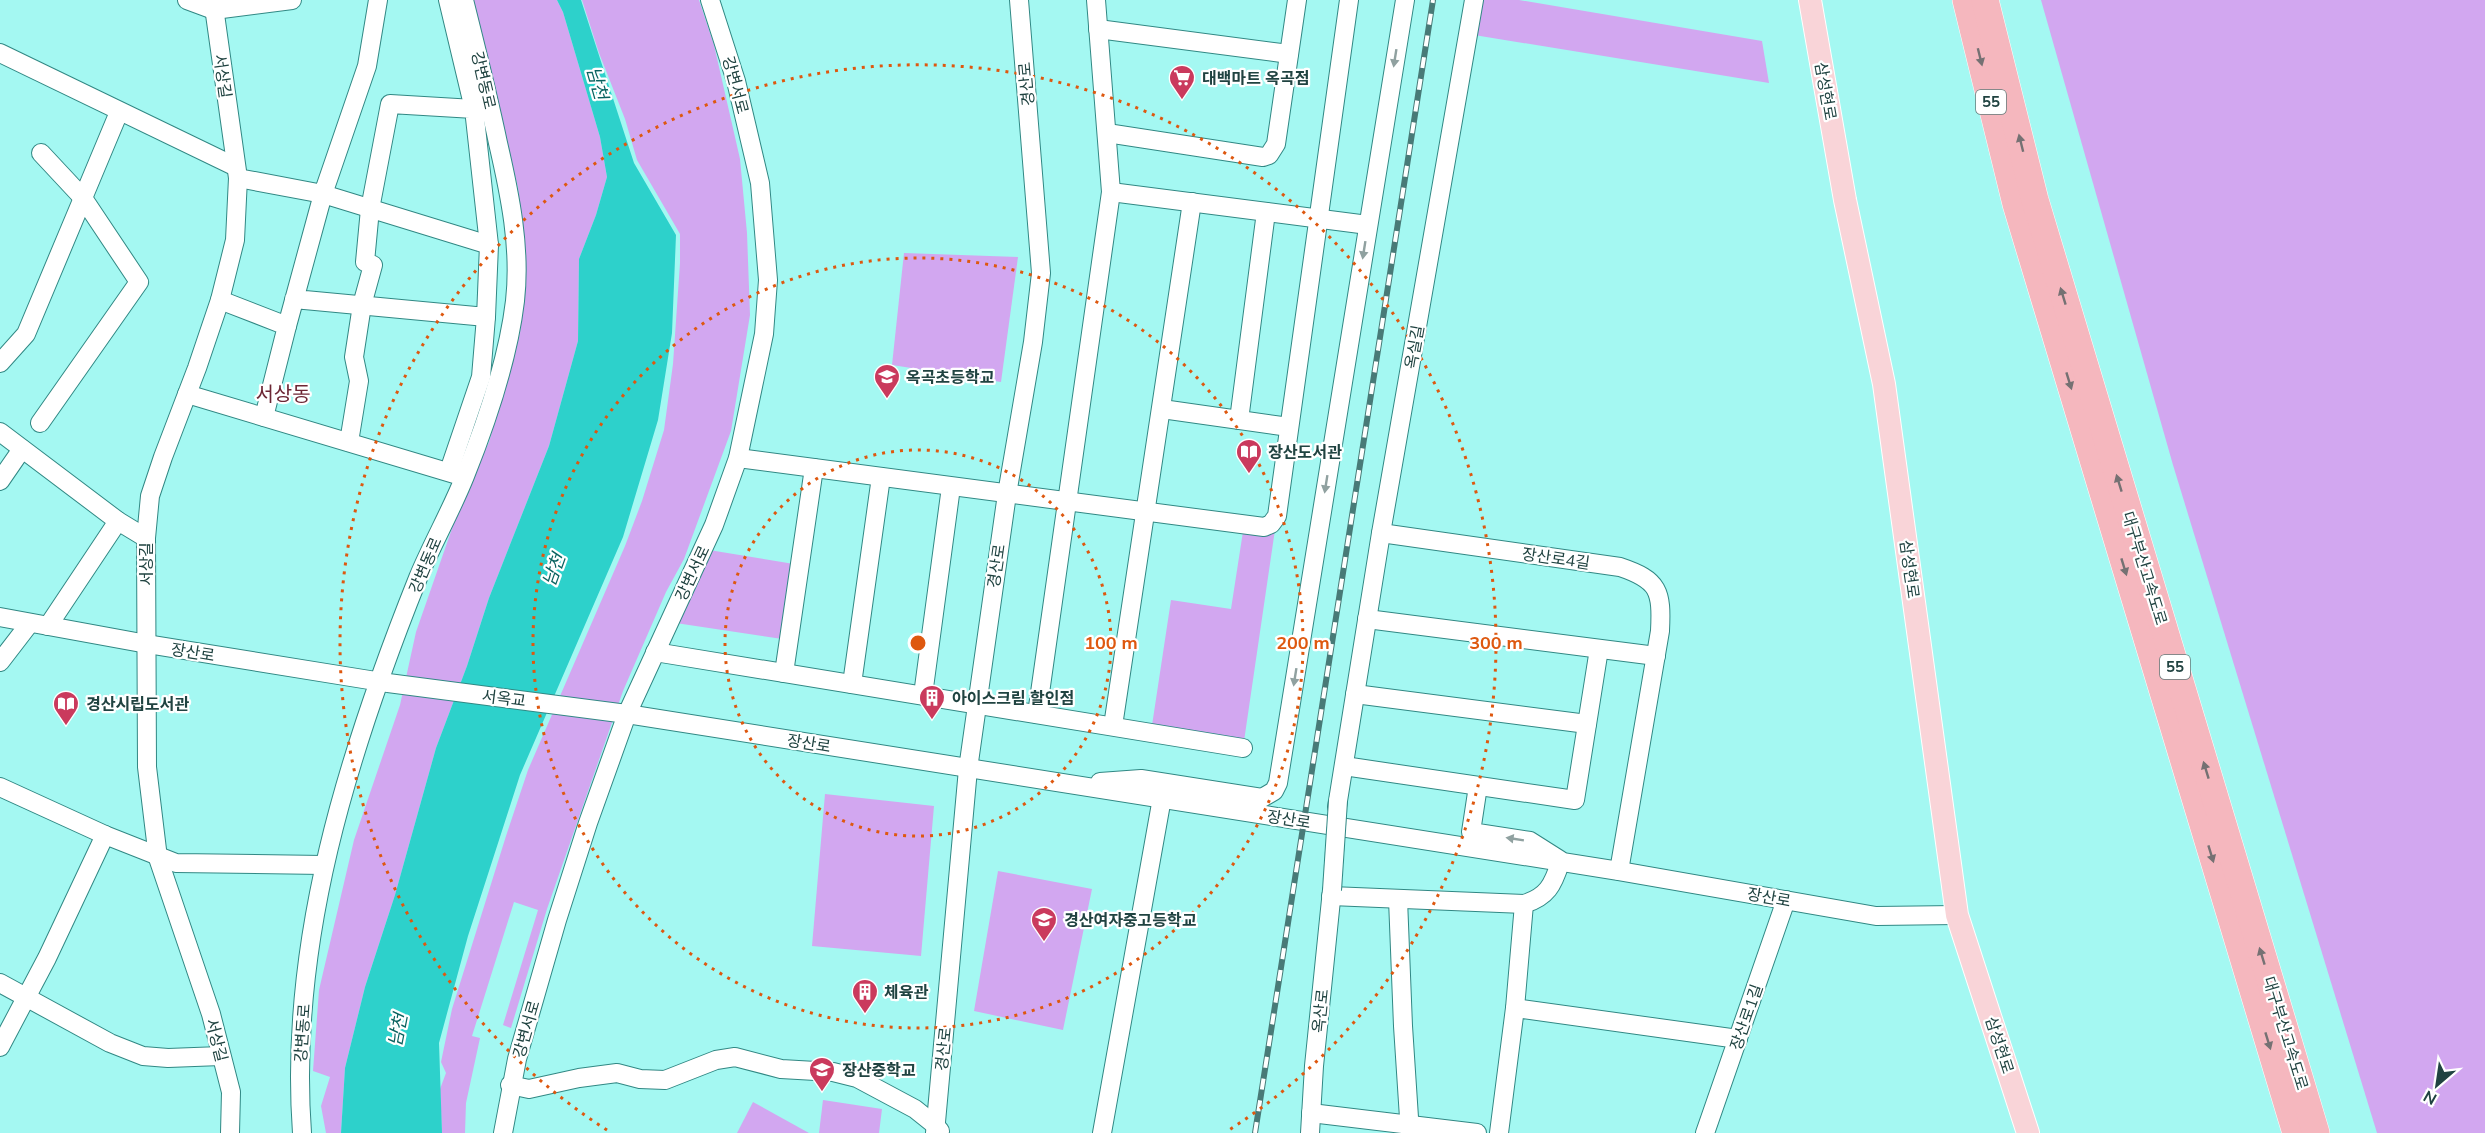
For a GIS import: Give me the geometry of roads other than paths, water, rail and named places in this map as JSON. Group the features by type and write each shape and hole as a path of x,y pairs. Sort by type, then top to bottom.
{"highway":[{"name":"대구부산고속도로","path":"1966,0 2296,1133"},
{"name":"대구부산고속도로","path":"1985,0 2025,202 2316,1133"}],"main road":[{"name":"삼성현로","path":"1810,0 1845,200 1884,384 1957,915 2028,1133"}],"street":[{"path":"188,0 213,5 292,0"},
{"path":"264,417 323,194 367,66 378,0"},
{"path":"187,394 457,474 481,377 489,245 474,109 448,0"},
{"name":"강변동로","path":"302,1133 299,1093 300,1038 324,865 344,791 419,576 457,474 501,370 515,299 516,269 509,193 464,0"},
{"name":"강변서로","path":"503,1133 510,1085 588,823 624,713 656,652 714,525 738,458 764,334 768,280 766,232 760,183 736,81 710,0"},
{"name":"경산로","path":"937,1130 968,769 1006,494 1034,331 1041,273 1019,0"},
{"path":"1037,714 1111,192 1096,0"},
{"path":"1107,133 1263,157 1269,154 1276,144 1297,0"},
{"path":"738,458 1264,527 1272,524 1277,516 1348,0"},
{"path":"1072,785 1141,778 1262,798 1274,791 1278,783 1405,0"},
{"name":"옥실길","path":"1337,804 1381,533 1474,0"},
{"name":"서상길","path":"213,5 237,172 236,240 220,300 150,496 146,537 147,767 158,858 211,1014 231,1092 230,1133"},
{"path":"1098,29 1289,54"},
{"path":"0,53 237,172 323,194 489,245"},
{"path":"349,442 359,381 354,357 362,305 373,264 365,262 370,208 390,104 474,109"},
{"path":"0,363 26,334 118,112"},
{"path":"40,423 139,282 83,198 41,153"},
{"path":"1111,192 1368,225"},
{"path":"1113,726 1192,202"},
{"path":"1239,420 1266,212"},
{"path":"294,299 486,317"},
{"path":"220,300 287,326"},
{"path":"1162,409 1289,427"},
{"path":"0,432 118,521 146,537"},
{"path":"0,481 22,449"},
{"path":"784,673 814,468"},
{"path":"852,684 881,477"},
{"path":"923,695 951,487"},
{"path":"48,626 118,521"},
{"name":"장산로4길","path":"1381,533 1620,567 1642,574 1657,589 1662,609 1656,656 1618,871"},
{"name":"장산로","path":"0,617 383,683"},
{"path":"1367,619 1656,656"},
{"path":"0,662 30,623"},
{"path":"1344,766 1575,800 1599,649"},
{"path":"656,652 1243,748"},
{"name":"서옥교","path":"383,683 624,713"},
{"path":"1355,694 1587,724"},
{"name":"장산로","path":"624,713 1618,871 1876,916 1957,915"},
{"path":"1332,893 1398,899 1524,904 1548,892 1563,863 1530,841 1471,832 1478,786"},
{"path":"0,787 158,858 176,863 324,865"},
{"path":"1102,1133 1162,798"},
{"name":"옥산로","path":"1310,1133 1332,893 1337,804"},
{"path":"0,1047 47,958 105,835"},
{"path":"1398,899 1410,1129"},
{"name":"장산로1길","path":"1705,1133 1786,900"},
{"path":"1499,1133 1515,1008 1524,904"},
{"path":"0,983 110,1043 143,1056 168,1058 221,1056"},
{"path":"1515,1008 1738,1039"},
{"path":"510,1085 529,1089 579,1078 617,1073 647,1080 665,1080 716,1060 735,1057 781,1069 833,1072 857,1078 915,1109 937,1130"},
{"path":"1311,1113 1410,1129 1477,1133"}],"water":[{"name":"남천","path":"557,0 581,0 634,163 676,235 672,333 658,420 623,537 520,775 468,936 439,1043 442,1133 341,1133 345,1068 365,987 395,895 436,748 467,666 489,598 549,446 578,341 579,259 596,215 607,177 600,137 563,12"}],"railway":[{"path":"1255,1133 1433,0"}],"place":[{"name":"대백마트 옥곡점","path":"1182,101"},
{"name":"옥곡초등학교","path":"887,400"},
{"name":"장산도서관","path":"1249,475"},
{"name":"아이스크림 할인점","path":"932,721"},
{"name":"경산시립도서관","path":"66,727"},
{"name":"경산여자중고등학교","path":"1044,943"},
{"name":"체육관","path":"865,1015"},
{"name":"장산중학교","path":"822,1093"}],"district":[{"name":"서상동","path":"283,394"}]}
